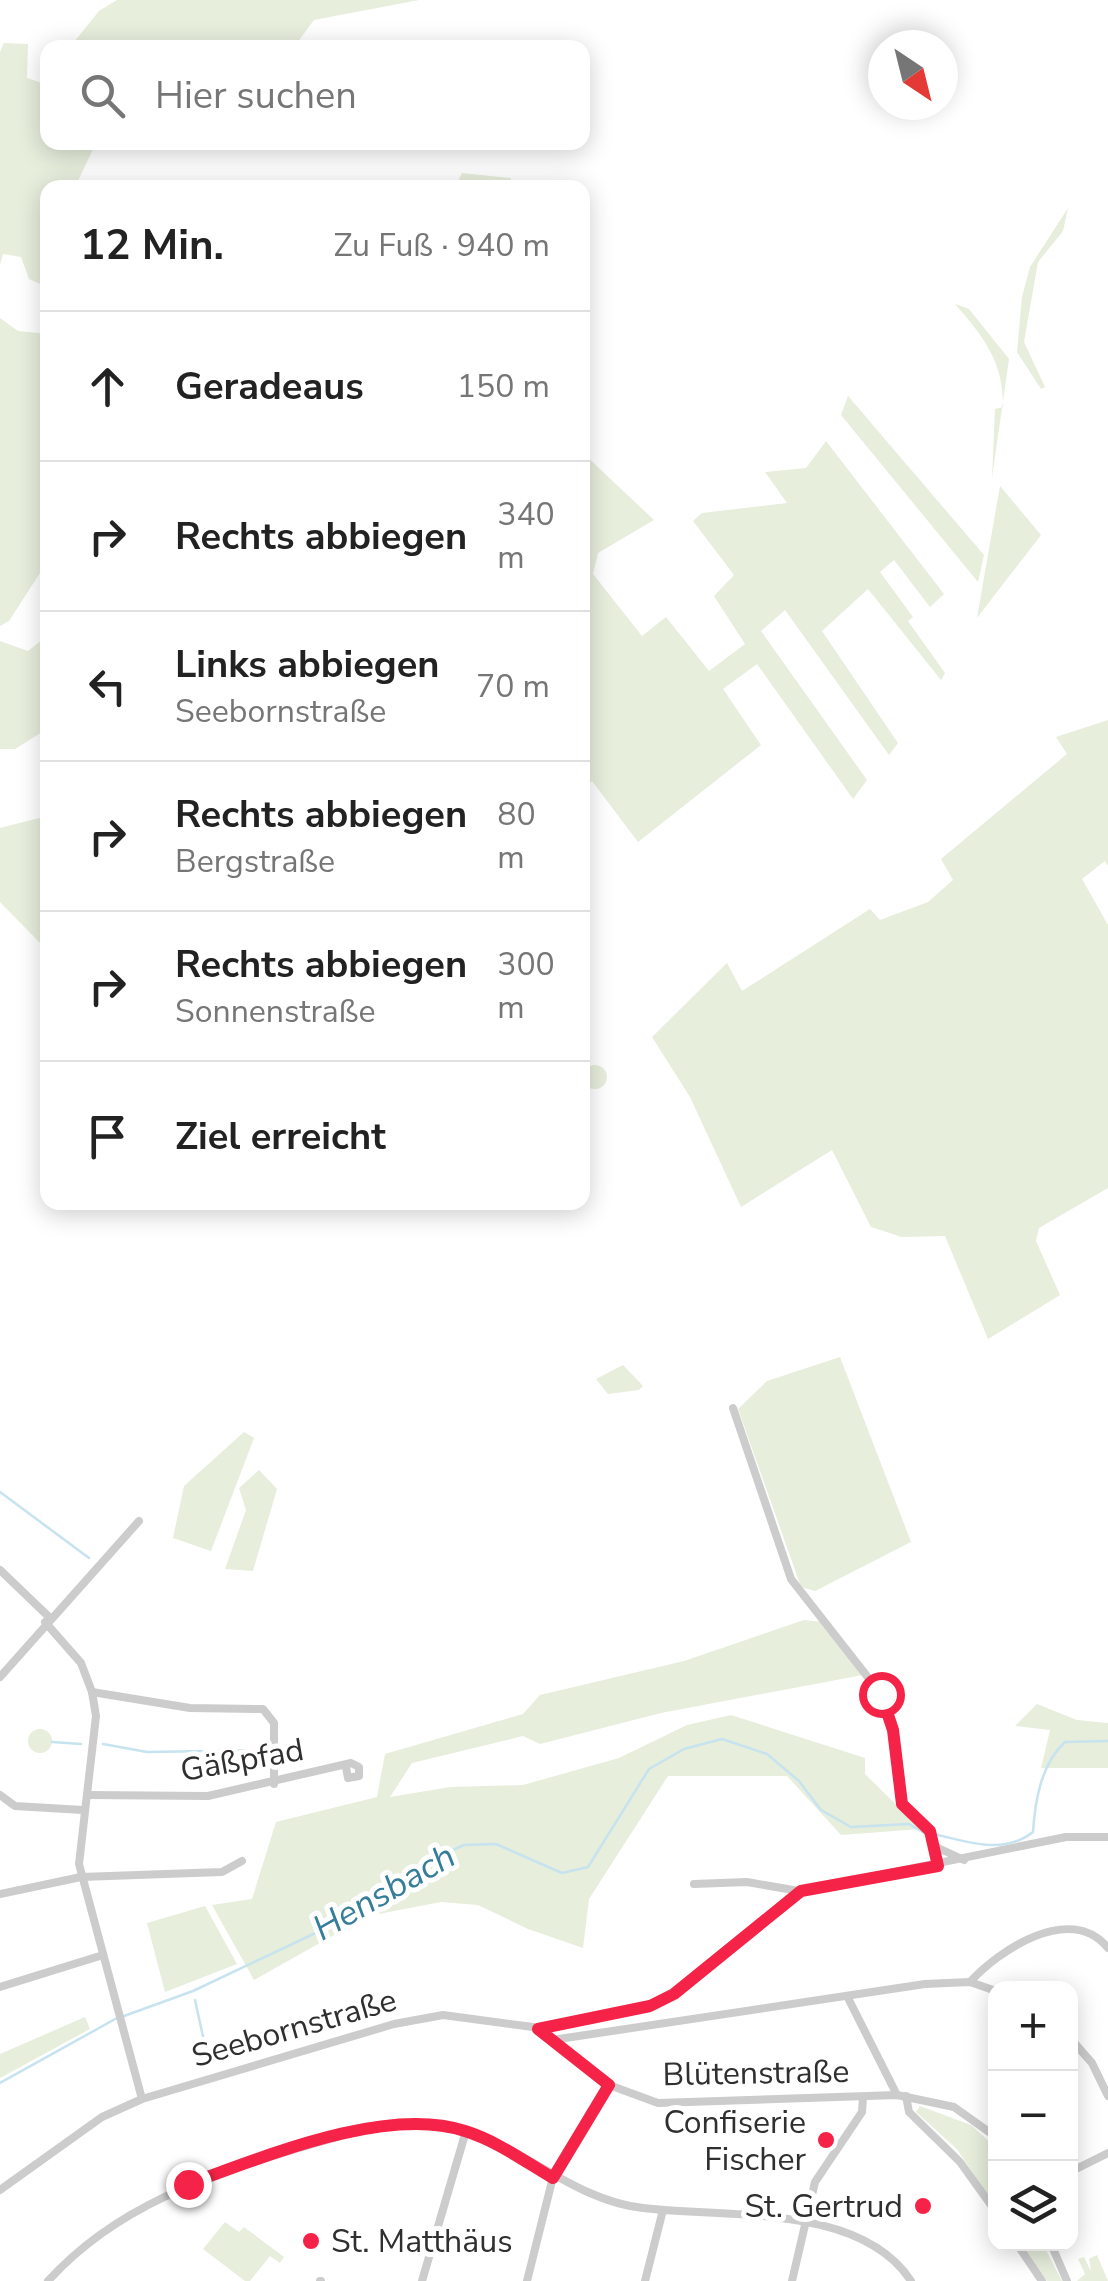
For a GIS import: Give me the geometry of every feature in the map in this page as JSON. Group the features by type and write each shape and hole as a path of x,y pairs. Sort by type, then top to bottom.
{"street":[{"path":"733,1408 791,1579 881,1694 893,1730 902,1804 933,1839 964,1860"},
{"path":"0,1677 139,1520"},
{"path":"0,1570 73,1652 92,1692 96,1716 83,1810 81,1877 142,2099"},
{"path":"92,1692 190,1708 263,1709 274,1723 274,1784"},
{"name":"Gäßpfad","path":"86,1796 208,1796 346,1767"},
{"path":"0,1795 15,1806 83,1810"},
{"path":"694,1884 747,1882 801,1891 1066,1838 1108,1837"},
{"path":"933,1839 938,1866"},
{"path":"0,1894 81,1877 208,1874 242,1861"},
{"path":"538,2029 650,2006 674,1994 801,1891"},
{"path":"970,1982 992,1957 1056,1930 1081,1932 1108,1948"},
{"path":"0,1987 103,1955"},
{"path":"552,2040 685,2017 848,1998 926,1984 970,1982 988,1988"},
{"path":"848,1998 908,2112 960,2162 988,2201"},
{"name":"Seebornstraße","path":"0,2190 102,2117 142,2099 426,2017 480,2016 538,2029 609,2085"},
{"path":"1078,2047 1092,2064 1108,2096"},
{"path":"527,2281 553,2178 609,2085"},
{"name":"Blütenstraße","path":"609,2085 670,2104 902,2096 954,2107 988,2132"},
{"path":"792,2281 814,2182 862,2112 863,2098"},
{"path":"48,2281 117,2222 203,2178 384,2126 437,2125 466,2131 553,2178 621,2205 803,2223 880,2247 912,2281"},
{"path":"422,2281 466,2131"},
{"path":"1078,2168 1108,2153"},
{"path":"645,2281 663,2210"},
{"path":"1022,2251 1042,2281"},
{"path":"1054,2251 1067,2281"}],"green space":[{"path":"117,0 419,0 314,20 299,40 76,40 99,11"},
{"path":"4,43 28,44 27,78 40,82 40,150 93,150 78,180 40,180 40,284 29,279 21,257 3,254 0,265 0,52"},
{"path":"462,173 511,178 511,180 458,180"},
{"path":"1068,208 1063,231 1038,262 1024,342 1045,387 1041,389 1017,352 1022,297 1030,267"},
{"path":"955,304 969,309 1009,359 1003,402 996,363"},
{"path":"0,318 18,331 40,333 40,573 9,621 0,626"},
{"path":"848,396 984,555 978,582 841,415"},
{"path":"1002,407 992,478 995,409"},
{"path":"826,441 944,594 930,607 894,560 880,572 913,617 908,621 945,673 941,680 868,589 822,631 898,743 889,755 785,610 761,631 867,780 853,799 757,664 723,689 761,745 638,842 590,783 590,460 654,520 598,553 593,574 642,636 666,617 709,671 745,644 714,596 734,575 693,521 702,513 787,503 765,472 806,468"},
{"path":"1000,486 1041,535 977,618"},
{"path":"0,641 28,651 40,642 40,733 15,749 0,749"},
{"path":"1108,720 1108,866 1105,861 1082,879 1108,925 1108,1188 1039,1228 1036,1241 1060,1295 988,1339 945,1236 902,1237 871,1227 832,1150 741,1207 690,1097 652,1037 727,963 742,991 870,909 880,920 928,902 953,880 941,859 1067,754 1056,737"},
{"path":"40,818 40,943 0,902 0,828"},
{"path":"599,1066 606,1073 603,1085 590,1087 590,1067"},
{"path":"840,1357 911,1542 815,1591 801,1587 738,1409 767,1381"},
{"path":"623,1365 643,1386 639,1390 608,1394 596,1379"},
{"path":"244,1432 254,1438 211,1551 173,1538 184,1486"},
{"path":"259,1470 277,1489 253,1571 225,1569 246,1510 239,1488"},
{"path":"804,1620 824,1622 863,1675 661,1713 540,1744 523,1736 412,1763 390,1797 450,1787 523,1785 619,1758 687,1725 731,1715 865,1758 865,1774 921,1829 841,1835 787,1776 668,1776 589,1899 583,1948 528,1929 478,1905 441,1902 368,1916 254,1980 212,1905 252,1899 276,1822 377,1797 385,1754 523,1714 540,1695 684,1661"},
{"path":"1037,1704 1077,1720 1108,1723 1108,1768 1041,1768 1050,1730 1015,1726"},
{"path":"40,1729 49,1732 49,1750 40,1753 31,1750 28,1741 31,1732"},
{"path":"205,1906 237,1964 165,1992 147,1923"},
{"path":"85,2017 90,2029 0,2078 0,2054"},
{"path":"920,2106 971,2125 988,2140 988,2196 957,2149 916,2112"},
{"path":"225,2222 239,2232 244,2227 284,2257 280,2263 270,2256 250,2281 245,2281 203,2249"},
{"path":"1026,2251 1047,2251 1062,2281 1047,2281"},
{"path":"1097,2255 1108,2281 1077,2281 1085,2274 1078,2259 1084,2257 1091,2271 1089,2259"}],"waterway":[{"path":"0,1492 89,1558"},
{"name":"Hensbach","path":"124,2016 193,1991 324,1929 387,1896 431,1860 464,1845 496,1844 562,1873 588,1867 649,1769 684,1749 722,1739 767,1754 799,1781 821,1810 851,1827 909,1824 926,1834"},
{"name":"Hensbach","path":"934,1834 984,1845 1021,1839 1033,1832 1041,1784 1057,1751 1065,1742 1108,1741"},
{"path":"52,1742 81,1744"},
{"path":"103,1744 147,1752 265,1750"},
{"path":"195,2000 204,2041"},
{"name":"Hensbach","path":"0,2083 117,2018"}],"place":[{"name":"Confiserie Fischer","path":"826,2140"},
{"name":"St. Gertrud","path":"923,2206"},
{"name":"St. Matthäus","path":"311,2241"}],"route":[{"path":"188,2184 356,2132 406,2124 466,2131 495,2143 553,2178 609,2085 538,2029 650,2006 674,1994 801,1891 938,1866 930,1831 902,1804 900,1764 881,1694"}]}
